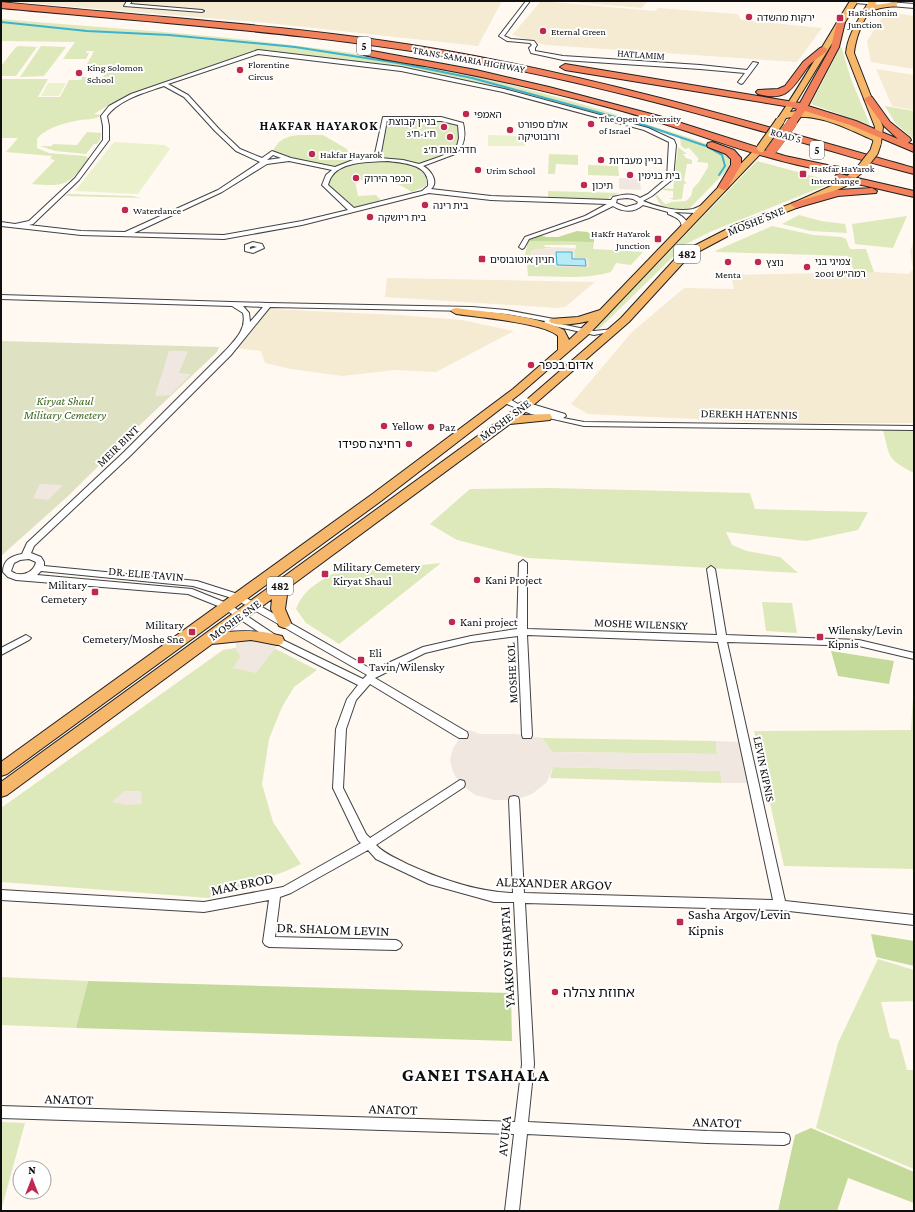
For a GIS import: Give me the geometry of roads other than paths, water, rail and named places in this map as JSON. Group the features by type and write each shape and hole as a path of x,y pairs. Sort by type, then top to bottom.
{"highway":[{"name":"5","path":"1,6 204,24"},
{"name":"5","path":"1,14 260,35 361,46 465,62 605,92 914,177"},
{"path":"765,153 792,123 800,110 835,47 841,22"},
{"path":"204,24 284,29 400,41 747,91 778,93 790,88 805,65 823,50"},
{"name":"ROAD 5","path":"204,24 441,52 544,72 642,96 914,170"},
{"path":"356,51 508,79 625,108 765,153"},
{"path":"547,63 792,104 800,110 853,123 878,139 914,154"},
{"path":"508,79 765,153 856,174 914,195"},
{"path":"869,99 887,124 903,138 914,144"},
{"path":"620,112 652,125 720,147 730,152 736,158 736,165 723,188"},
{"path":"878,139 914,149"},
{"path":"796,205 843,192 874,191 914,195"}],"main road":[{"name":"MOSHE SNE","path":"1,770 376,498 505,400 563,352 585,332 723,188 765,153 782,119 852,3"},
{"path":"878,139 879,127 850,54 850,44 853,34 871,5 878,6 894,4"},
{"path":"782,119 800,110"},
{"name":"MOSHE SNE","path":"1,791 524,407 625,320 679,261 692,250 738,227 796,205 856,174 874,152 878,139"},
{"path":"456,311 505,318 554,328 563,336 565,341 563,352"},
{"path":"554,320 567,321 586,319 604,311"},
{"path":"506,420 545,413"},
{"path":"281,586 278,609 284,624"},
{"path":"208,639 251,635 277,640"}],"street":[{"path":"130,1 126,5 202,11"},
{"name":"HATLAMIM","path":"528,1 501,36 503,39 532,42 535,45 532,48 533,52 563,58 700,67 748,72"},
{"path":"906,1 914,2"},
{"path":"852,3 871,5"},
{"path":"894,4 914,6"},
{"path":"13,226 32,223 77,179 106,140 106,126 103,119 107,110 124,100 164,84 258,52 410,70 621,121 662,135 672,141 673,144 670,179 641,201 640,205 635,208"},
{"path":"741,82 755,63"},
{"path":"164,84 186,96 217,130 238,150 264,162 289,159"},
{"path":"377,159 385,118 441,119 461,124 461,144 458,149 450,154 418,166"},
{"path":"124,235 220,190 264,162 272,153 289,159 335,169"},
{"path":"1,224 81,234 196,237 238,236 353,211 423,192 429,190 432,184 429,174 425,169 418,166 377,159 351,162 335,169 328,176 325,185 353,211"},
{"path":"594,213 613,202 618,197 639,196 656,190"},
{"path":"423,192 442,192 491,198 613,202 620,208"},
{"path":"650,195 651,201 656,207"},
{"path":"632,196 656,207 683,212 696,211 705,206"},
{"path":"522,247 527,238 594,213 620,208 652,209 677,215 685,223 685,228"},
{"path":"238,236 247,243 246,249 248,251 256,251 262,247 256,244"},
{"path":"1,297 490,310 554,320"},
{"path":"230,304 245,311 247,316 244,335"},
{"name":"MEIR BINT","path":"26,556 30,545 127,454 228,353 268,305"},
{"path":"385,307 486,313 594,333 612,330"},
{"path":"545,413 538,406 539,400 558,379"},
{"name":"DEREKH HATENNIS","path":"505,400 584,424 914,428"},
{"path":"26,556 38,559 40,565 39,568 32,574 21,577 9,574 6,568 15,558 26,556"},
{"name":"MOSHE KOL","path":"523,563 522,632 528,734"},
{"name":"DR. ELIE TAVIN","path":"39,568 194,583 232,601 239,615 277,640 369,679"},
{"name":"LEVIN KIPNIS","path":"711,569 722,639 780,905"},
{"name":"DR. ELIE TAVIN","path":"21,577 189,591 254,606 369,679 463,735"},
{"name":"MOSHE WILENSKY","path":"369,679 423,650 471,638 522,632 859,643 914,656"},
{"path":"1,652 26,638"},
{"name":"ALEXANDER ARGOV","path":"369,679 352,699 341,729 338,788 362,837 380,856 433,881 494,897 780,905 914,920"},
{"name":"MAX BROD","path":"1,895 204,907 275,894 287,890 369,844 460,784"},
{"name":"YAAKOV SHABTAI","path":"514,800 528,1064"},
{"name":"DR. SHALOM LEVIN","path":"275,894 269,942 396,945"},
{"name":"AVUKA","path":"512,1211 528,1064"},
{"name":"ANATOT","path":"1,1112 520,1128 707,1137 784,1139"}],"water":[{"path":"556,252 572,252 572,259 585,259 586,266 557,265"}],"waterway":[{"path":"1,22 87,31 169,35 295,47 398,63 472,78 644,125 706,146 722,155 725,166 719,175"}],"place":[{"name":"ירקות מהשדה","path":"749,17"},
{"name":"HaRishonim Junction","path":"840,18"},
{"name":"Eternal Green","path":"543,31"},
{"name":"Florentine Circus","path":"240,70"},
{"name":"King Solomon School","path":"79,73"},
{"name":"האמפי","path":"466,114"},
{"name":"The Open University of Israel","path":"591,124"},
{"name":"בניין קבוצת ח'1-ח'3","path":"444,127"},
{"name":"אולם ספורט ורובוטיקה","path":"510,130"},
{"name":"חדר צוות ח'2","path":"450,137"},
{"name":"Hakfar Hayarok","path":"312,154"},
{"name":"בניין מעבדות","path":"601,160"},
{"name":"Urim School","path":"478,170"},
{"name":"HaKfar HaYarok Interchange","path":"803,174"},
{"name":"בית בנימין","path":"630,175"},
{"name":"הכפר הירוק","path":"356,178"},
{"name":"תיכון","path":"584,185"},
{"name":"בית רינה","path":"425,205"},
{"name":"Waterdance","path":"125,210"},
{"name":"בית ריושקה","path":"370,217"},
{"name":"HaKfr HaYarok Junction","path":"658,239"},
{"name":"חניון אוטובוסים","path":"482,259"},
{"name":"Menta","path":"728,262"},
{"name":"נוצץ","path":"758,262"},
{"name":"צמיגי בני 2001 רמה\"ש","path":"807,267"},
{"name":"אדום בכפר","path":"531,365"},
{"name":"Yellow","path":"384,426"},
{"name":"Paz","path":"431,427"},
{"name":"רחיצה ספידו","path":"409,444"},
{"name":"Military Cemetery Kiryat Shaul","path":"325,574"},
{"name":"Kani Project","path":"477,580"},
{"name":"Military Cemetery","path":"95,592"},
{"name":"Kani project","path":"452,622"},
{"name":"Military Cemetery/Moshe Sne","path":"192,632"},
{"name":"Wilensky/Levin Kipnis","path":"820,637"},
{"name":"Eli Tavin/Wilensky","path":"361,660"},
{"name":"Sasha Argov/Levin Kipnis","path":"680,922"},
{"name":"אחוזת צהלה","path":"555,992"}],"district":[{"name":"HAKFAR HAYAROK","path":"319,125"},
{"name":"GANEI TSAHALA","path":"476,1074"}],"park label":[{"name":"Kiryat Shaul Military Cemetery","path":"65,408"}]}
